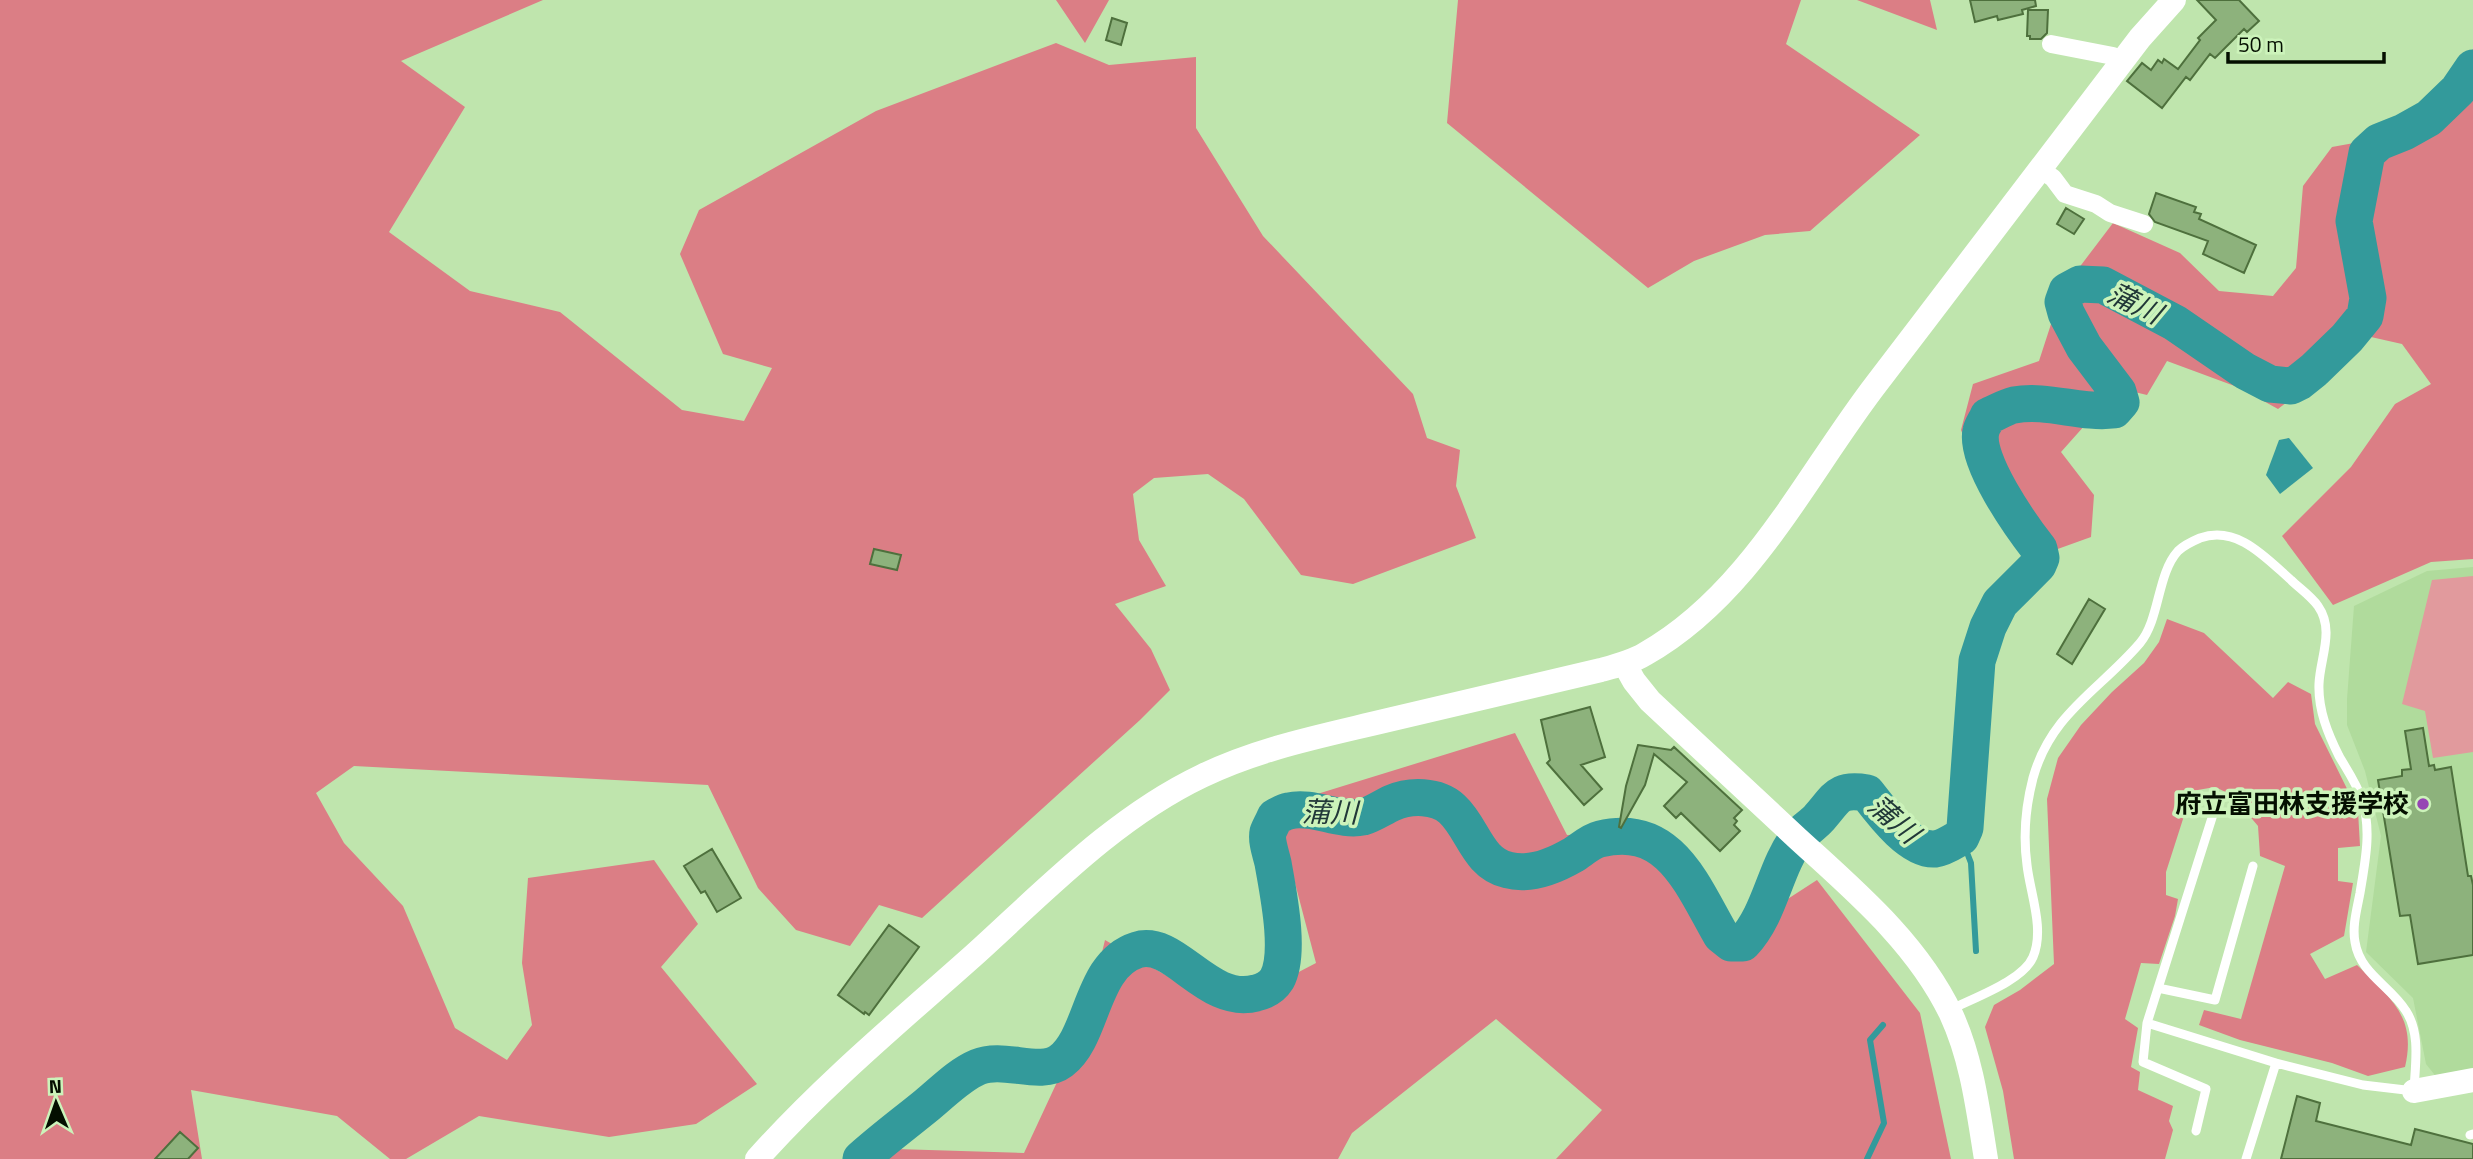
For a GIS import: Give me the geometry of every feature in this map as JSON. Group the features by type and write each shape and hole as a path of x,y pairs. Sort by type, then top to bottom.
{"street":[{"path":"757,1159 831,1084 1110,834 1143,809 1200,776 1270,748 1599,671 1644,655 1671,637 1728,587 1786,512 1851,417 2122,62 2174,0"},
{"path":"2051,44 2113,56 2122,62"},
{"path":"2040,169 2053,178 2065,194 2096,204 2110,214 2144,225"},
{"path":"1624,663 1650,701 1842,879 1910,949 1949,1010 1968,1061 1986,1159"},
{"path":"2414,1091 2473,1080"}],"lane":[{"path":"1949,1010 2009,980 2023,971 2032,960 2037,931 2026,863 2026,836 2033,779 2043,750 2070,711 2095,690 2142,640 2155,612 2164,579 2178,551 2210,535 2227,536 2243,541 2260,553 2317,604 2323,616 2326,636 2319,687 2321,707 2333,744 2356,784 2366,820 2367,839 2354,926 2355,943 2371,975 2397,999 2413,1025 2416,1046 2414,1091 2363,1085 2276,1063 2147,1023"},
{"path":"2196,1130 2206,1089 2143,1062 2147,1023 2217,802"},
{"path":"2158,988 2215,1000 2253,866"},
{"path":"2246,1159 2276,1063"}],"shaded area":[{"path":"0,0 543,0 401,61 465,107 389,232 470,291 560,312 682,410 744,421 772,368 723,354 680,254 699,210 876,111 1056,43 1109,65 1196,57 1196,128 1263,236 1413,394 1427,438 1460,450 1456,486 1476,538 1353,584 1301,575 1244,499 1208,474 1154,478 1133,494 1139,540 1166,586 1115,604 1151,649 1170,690 922,918 879,905 850,946 796,930 758,888 708,785 354,766 316,793 344,843 403,906 455,1028 507,1060 532,1025 522,963 528,878 654,860 698,924 661,967 757,1084 696,1124 609,1137 479,1116 406,1159 390,1159 337,1116 191,1090 202,1159 0,1159"},
{"path":"1056,0 1109,0 1085,43"},
{"path":"1458,0 1801,0 1786,44 1920,135 1810,231 1765,235 1694,261 1648,288 1447,123"},
{"path":"1857,0 1930,0 1937,30"},
{"path":"2473,49 2473,559 2431,562 2333,605 2282,536 2351,467 2395,404 2431,384 2402,344 2371,337 2278,409 2240,388 2167,361 2147,395 2118,388 2061,452 2094,495 2091,537 2027,560 1980,476 1961,430 1973,384 2039,361 2052,321 2072,277 2113,223 2180,253 2219,291 2273,296 2296,268 2303,186 2332,147 2398,135"},
{"name":"府立富田林支援学校","path":"2473,567 2473,1073 2438,1079 2426,1064 2413,998 2366,952 2381,836 2365,771 2347,725 2347,699 2354,606 2427,571"},
{"path":"2473,576 2473,752 2433,758 2425,711 2402,704 2432,580"},
{"path":"2167,619 2204,633 2273,698 2288,682 2311,694 2315,724 2358,811 2360,846 2338,848 2338,881 2353,883 2344,936 2310,954 2325,979 2357,965 2390,998 2404,1021 2407,1034 2405,1067 2368,1076 2332,1063 2240,1040 2199,1025 2204,1010 2241,1019 2285,866 2260,856 2258,826 2232,795 2215,787 2192,791 2166,872 2166,895 2178,899 2175,916 2159,964 2141,963 2125,1019 2138,1028 2131,1067 2140,1072 2138,1090 2173,1106 2169,1121 2173,1130 2165,1159 2014,1159 2003,1091 1985,1027 1994,1005 2020,990 2054,964 2047,799 2058,758 2081,725 2144,663 2159,642"},
{"path":"1515,733 1567,835 1639,833 1738,931 1817,880 1920,1013 1951,1159 1556,1159 1602,1110 1496,1019 1352,1133 1338,1159 887,1159 896,1149 1024,1153 1085,1022 1105,940 1226,1010 1316,963 1275,807"}],"water":[{"path":"2289,438 2313,468 2280,494 2266,475 2279,440"}],"building":[{"path":"1970,0 2035,0 2036,6 2022,10 2023,14 1998,20 1997,16 1975,22"},
{"path":"2197,0 2239,0 2259,21 2247,32 2244,29 2215,58 2210,54 2190,80 2186,77 2162,108 2127,81 2142,63 2151,70 2158,60 2162,63 2164,59 2178,69 2200,40 2198,38 2216,20"},
{"path":"2028,10 2048,10 2047,33 2041,39 2030,39 2030,36 2027,36"},
{"path":"1112,18 1127,23 1121,45 1106,40"},
{"path":"2156,193 2196,207 2194,212 2201,214 2199,219 2256,245 2244,273 2203,254 2208,241 2155,222 2149,214"},
{"path":"2066,208 2084,219 2074,234 2057,224"},
{"path":"874,549 901,555 897,570 870,564"},
{"path":"2089,599 2105,609 2072,664 2057,654"},
{"path":"1590,707 1605,757 1581,765 1602,789 1584,805 1547,763 1550,760 1541,720"},
{"path":"2423,728 2429,766 2434,765 2435,770 2451,767 2468,876 2471,876 2473,885 2473,955 2418,964 2410,915 2400,916 2378,780 2402,776 2402,770 2411,769 2405,731"},
{"path":"1638,745 1671,750 1674,747 1742,810 1734,818 1737,821 1734,825 1740,831 1720,851 1681,813 1676,818 1664,806 1687,782 1654,754 1645,785 1621,828 1619,827 1626,786"},
{"path":"712,849 741,898 717,912 705,891 701,893 684,866"},
{"path":"889,925 919,947 869,1015 865,1012 864,1014 838,995"},
{"path":"2297,1096 2320,1103 2316,1121 2411,1145 2415,1129 2473,1144 2473,1159 2281,1159"},
{"path":"180,1132 198,1148 188,1159 155,1159"}],"waterway":[{"name":"蒲川","path":"861,1159 971,1070 988,1064 1043,1067 1061,1061 1072,1050 1110,970 1122,958 1137,950 1151,949 1165,953 1222,990 1238,994 1256,993 1271,986 1281,968 1283,939 1268,832 1275,817 1287,811 1307,810 1354,818 1367,816 1399,800 1415,798 1439,801 1459,817 1489,860 1516,872 1550,866 1600,839 1624,836 1644,840 1661,849 1676,862 1721,935 1731,943 1743,943 1752,931 1798,837 1843,793 1867,793 1906,837 1925,848 1935,849 1961,837 1965,828 1977,661 1988,627 2000,603 2038,565 2041,558 2039,549 2021,525 1992,475 1981,443 1982,429 1988,416 2014,405 2039,404 2102,411 2114,410 2121,402 2118,392 2084,347 2066,313 2063,302 2067,291 2080,284 2103,285 2175,323 2245,371 2270,384 2291,386 2299,382 2347,338 2365,316 2368,298 2354,221 2367,153 2379,142 2429,118 2458,90 2473,68"},
{"path":"1961,837 1971,863 1976,951"},
{"path":"1867,1159 1884,1123 1870,1040 1883,1025"}],"place":[{"name":"府立富田林支援学校","path":"2423,804"}]}
